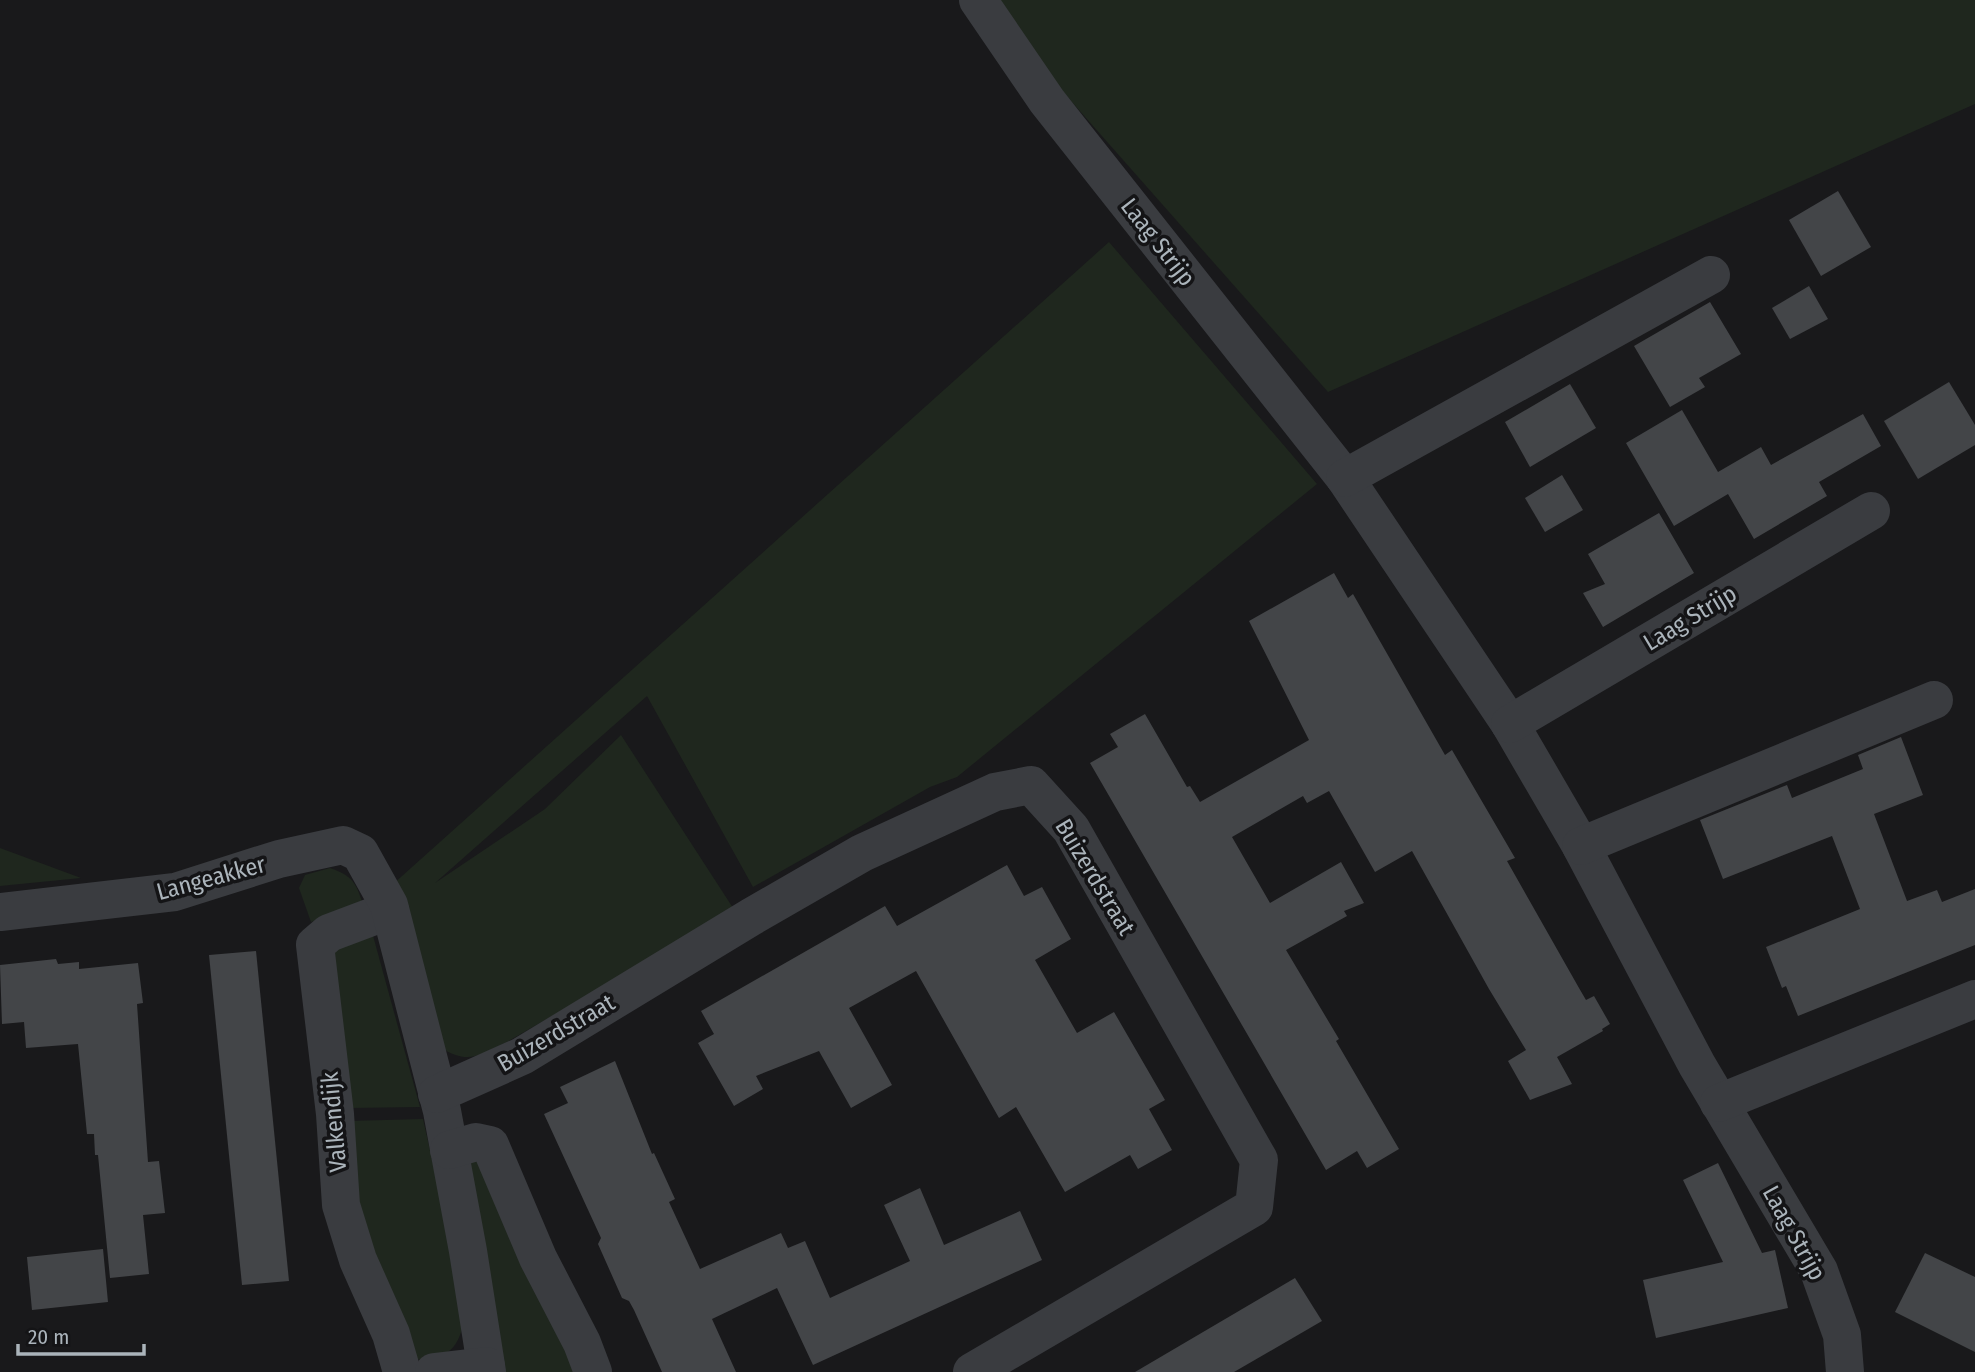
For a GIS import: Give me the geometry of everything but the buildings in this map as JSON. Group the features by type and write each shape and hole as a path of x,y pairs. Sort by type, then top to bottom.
{"street":[{"name":"Laag Strijp","path":"978,0 1047,101 1345,478 1510,724 1581,846 1690,1053 1819,1271 1842,1335 1845,1372"},
{"path":"1345,478 1711,275"},
{"name":"Laag Strijp","path":"1510,724 1871,511"},
{"path":"1581,846 1934,700"},
{"name":"Buizerdstraat","path":"437,1094 522,1056 862,853 995,792 1031,785 1071,829 1259,1160 1254,1207 972,1372"},
{"name":"Langeakker","path":"0,912 175,892 279,859 342,845 360,853 390,907"},
{"path":"390,907 449,1150 487,1369 433,1372"},
{"name":"Valkendijk","path":"390,907 329,933 315,945 335,1114 341,1205 358,1260 391,1334 402,1372"},
{"path":"1719,1102 1975,999"},
{"path":"449,1150 476,1142 490,1145 538,1258 582,1343 593,1372"}],"shaded area":[{"path":"996,0 1975,0 1975,104 1328,392 1056,84"},
{"path":"1109,242 1317,484 957,777 930,787 753,887 647,696 435,883 545,809 621,735 735,911 487,1052 465,1057 440,1047 392,885"},
{"path":"0,848 81,878 0,886"},
{"path":"330,868 352,881 363,905 311,922 299,888 305,875"},
{"path":"372,932 420,1107 349,1108 333,954 335,946"},
{"path":"423,1119 443,1208 463,1325 451,1349 439,1356 412,1360 359,1225 348,1121"},
{"path":"475,1158 579,1372 503,1372 468,1160"}]}
